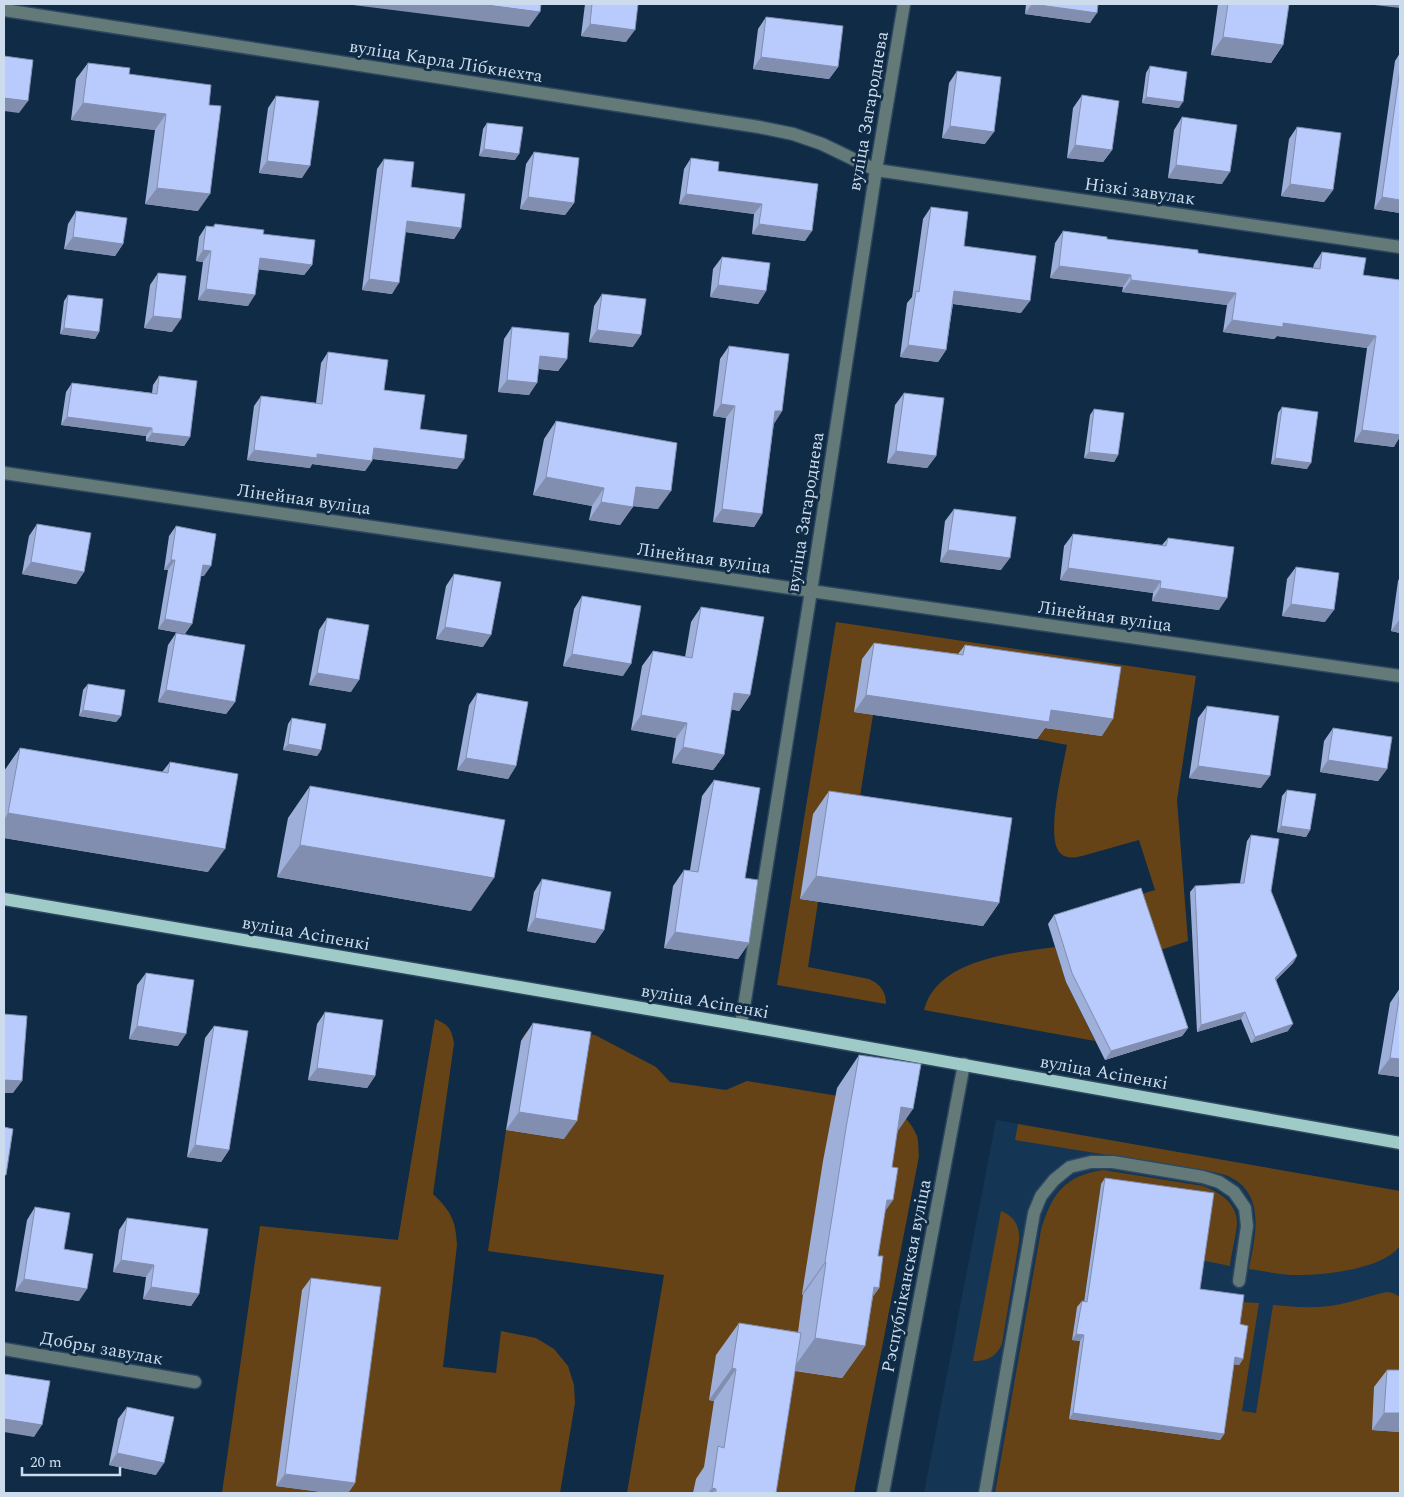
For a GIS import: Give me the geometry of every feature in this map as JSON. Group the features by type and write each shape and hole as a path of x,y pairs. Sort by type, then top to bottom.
{"main road":[{"name":"вуліца Асіпенкі","path":"4,899 741,1025 1400,1142"}],"street":[{"name":"вуліца Загароднева","path":"741,1025 904,4"},
{"name":"вуліца Карла Лібкнехта","path":"4,10 759,127 793,134 876,170"},
{"name":"Нізкі завулак","path":"876,170 1400,247"},
{"name":"Лінейная вуліца","path":"4,473 1400,676"},
{"name":"Рэспубліканская вуліца","path":"883,1493 964,1064"},
{"path":"985,1493 1034,1214 1041,1196 1054,1180 1070,1167 1091,1162 1113,1162 1203,1177 1219,1182 1234,1192 1245,1208 1247,1226 1239,1280"},
{"name":"Добры завулак","path":"4,1349 194,1382"}],"shaded area":[{"path":"836,622 1196,676 1177,800 1188,941 1154,952 1135,896 1155,890 1139,840 1076,857 1068,857 1060,853 1056,845 1054,832 1056,801 1067,745 1037,739 1046,675 854,711 873,715 856,821 800,899 818,902 808,967 869,979 882,988 886,1004 777,985"},
{"path":"1055,947 1066,982 1095,1041 924,1010 932,993 944,979 960,969 998,956"},
{"path":"435,1019 449,1028 454,1043 433,1194 444,1205 451,1216 457,1245 443,1367 496,1373 501,1331 536,1338 554,1349 568,1366 574,1385 575,1403 560,1493 222,1493 260,1226 398,1240"},
{"path":"539,1025 595,1035 656,1067 670,1082 726,1090 747,1081 875,1102 895,1110 910,1123 917,1136 919,1156 854,1493 627,1493 664,1275 488,1251 506,1130 564,1139 579,1050 521,1041 528,1030"},
{"path":"996,1120 1400,1191 1400,1493 924,1493"},
{"path":"1018,1124 1400,1191 1400,1246 1379,1261 1333,1273 1291,1275 1249,1269 1255,1230 1253,1205 1249,1193 1228,1176 1015,1140"},
{"path":"1103,1170 1209,1188 1226,1199 1234,1209 1237,1222 1236,1232 1230,1266 1201,1260 1101,1184 1083,1308 1077,1308 1072,1340 1080,1341 1069,1419 1235,1331 1239,1302 1259,1303 1242,1411 1256,1413 1273,1305 1324,1307 1387,1292 1393,1293 1400,1297 1400,1493 995,1493 1041,1230 1045,1217 1055,1197 1069,1182 1078,1177"},
{"path":"1001,1211 1014,1220 1018,1228 1019,1237 1002,1344 990,1358 982,1361 973,1361"}],"building":[{"path":"479,4 541,4 540,12"},
{"path":"592,4 638,4 635,30 590,24"},
{"path":"1032,4 1098,4 1097,13"},
{"path":"1228,4 1289,4 1283,45 1223,37"},
{"path":"766,17 843,26 838,67 761,57"},
{"path":"4,56 33,60 28,101 4,98"},
{"path":"88,63 130,68 129,74 211,85 209,105 221,106 210,194 157,188 166,114 83,103"},
{"path":"1150,66 1187,72 1183,102 1146,97"},
{"path":"1400,69 1400,200 1382,197"},
{"path":"957,71 1001,77 994,132 950,126"},
{"path":"1082,95 1119,101 1112,150 1075,145"},
{"path":"276,96 319,101 310,166 267,161"},
{"path":"1182,117 1237,125 1230,172 1176,165"},
{"path":"487,123 523,127 519,154 484,149"},
{"path":"1297,127 1341,133 1333,190 1290,184"},
{"path":"534,152 579,158 574,203 528,197"},
{"path":"691,158 719,162 718,171 818,184 812,231 759,224 762,204 686,194"},
{"path":"384,159 414,162 411,187 465,194 461,228 407,221 399,283 369,279"},
{"path":"931,207 968,212 964,246 1036,256 1030,301 954,291 946,350 908,345 916,291 919,292"},
{"path":"76,211 127,218 123,244 73,237"},
{"path":"215,224 264,230 263,234 315,240 312,265 260,258 255,295 206,289 211,251 203,250 206,226 214,227"},
{"path":"1063,231 1107,237 1107,239 1198,250 1198,253 1320,269 1322,252 1366,258 1363,275 1400,280 1400,435 1362,430 1376,336 1283,323 1283,327 1232,320 1236,293 1131,280 1131,275 1059,266"},
{"path":"722,257 770,263 766,291 718,285"},
{"path":"158,273 186,276 181,319 153,316"},
{"path":"602,294 646,299 641,335 597,330"},
{"path":"68,295 103,299 99,332 64,328"},
{"path":"512,327 569,333 567,359 540,356 537,383 507,380"},
{"path":"729,346 789,354 782,411 775,411 762,514 722,509 735,406 721,404"},
{"path":"328,352 388,360 384,390 425,395 420,429 467,435 464,459 374,448 372,461 317,454 317,458 254,450 261,396 322,404"},
{"path":"159,376 197,381 190,437 152,433 152,428 67,417 72,383 157,394"},
{"path":"904,393 944,398 936,456 896,451"},
{"path":"1282,407 1318,412 1311,463 1275,458"},
{"path":"1094,409 1124,413 1118,455 1089,452"},
{"path":"556,421 677,443 671,491 636,487 633,507 601,502 604,488 546,477"},
{"path":"954,509 1016,517 1010,558 948,550"},
{"path":"37,524 91,533 84,572 31,562"},
{"path":"176,526 216,534 211,566 203,565 192,624 165,619 175,560 171,560"},
{"path":"1073,534 1166,546 1168,538 1234,547 1227,598 1160,588 1161,581 1068,568"},
{"path":"1296,567 1339,573 1334,610 1291,604"},
{"path":"454,574 501,582 491,635 445,627"},
{"path":"582,596 641,606 631,664 572,654"},
{"path":"701,607 764,617 750,695 734,693 724,755 683,747 687,723 641,715 653,651 692,658"},
{"path":"327,618 369,625 359,680 317,673"},
{"path":"176,633 245,645 235,702 166,690"},
{"path":"874,643 963,655 965,645 1121,667 1113,719 1051,710 1049,722 866,695"},
{"path":"88,684 125,690 121,716 83,710"},
{"path":"477,693 528,702 516,766 466,758"},
{"path":"1207,706 1279,716 1270,776 1198,766"},
{"path":"292,718 326,724 321,750 288,744"},
{"path":"1333,728 1392,737 1387,769 1328,760"},
{"path":"20,748 168,773 170,762 238,774 225,849 8,813"},
{"path":"714,780 760,788 745,878 758,880 749,943 675,932 684,870 698,872"},
{"path":"310,786 505,820 494,878 300,845"},
{"path":"1287,790 1316,794 1310,830 1281,826"},
{"path":"829,791 1012,818 999,903 816,876"},
{"path":"1251,835 1279,839 1271,891 1297,956 1275,978 1293,1024 1255,1037 1245,1012 1201,1025 1195,886 1244,883"},
{"path":"542,879 611,892 604,930 535,918"},
{"path":"1141,888 1188,1028 1111,1051 1072,973 1054,915"},
{"path":"146,973 194,980 186,1034 137,1026"},
{"path":"1400,992 1400,1059 1390,1058"},
{"path":"325,1012 383,1020 375,1076 317,1068"},
{"path":"4,1014 27,1016 22,1081 4,1080"},
{"path":"533,1023 591,1032 577,1121 519,1112"},
{"path":"214,1026 248,1031 229,1150 195,1145"},
{"path":"859,1055 921,1064 913,1109 901,1107 892,1167 898,1168 893,1200 887,1200 878,1256 883,1256 879,1288 874,1287 865,1346 815,1338 825,1262"},
{"path":"4,1127 13,1129 6,1175 4,1175"},
{"path":"1105,1178 1214,1193 1200,1289 1244,1295 1240,1324 1248,1326 1243,1359 1235,1357 1224,1434 1073,1413 1084,1335 1076,1334 1082,1301 1087,1302"},
{"path":"35,1207 70,1213 64,1249 93,1254 87,1289 24,1279"},
{"path":"127,1218 208,1229 199,1294 151,1287 154,1265 121,1260"},
{"path":"311,1278 381,1287 355,1483 285,1474"},
{"path":"739,1323 801,1333 776,1493 716,1493 716,1489 712,1488 718,1446 724,1448 736,1369 732,1368"},
{"path":"1387,1370 1400,1370 1400,1413 1384,1413"},
{"path":"4,1374 50,1381 42,1425 4,1419"},
{"path":"127,1407 174,1417 164,1463 117,1453"}]}
